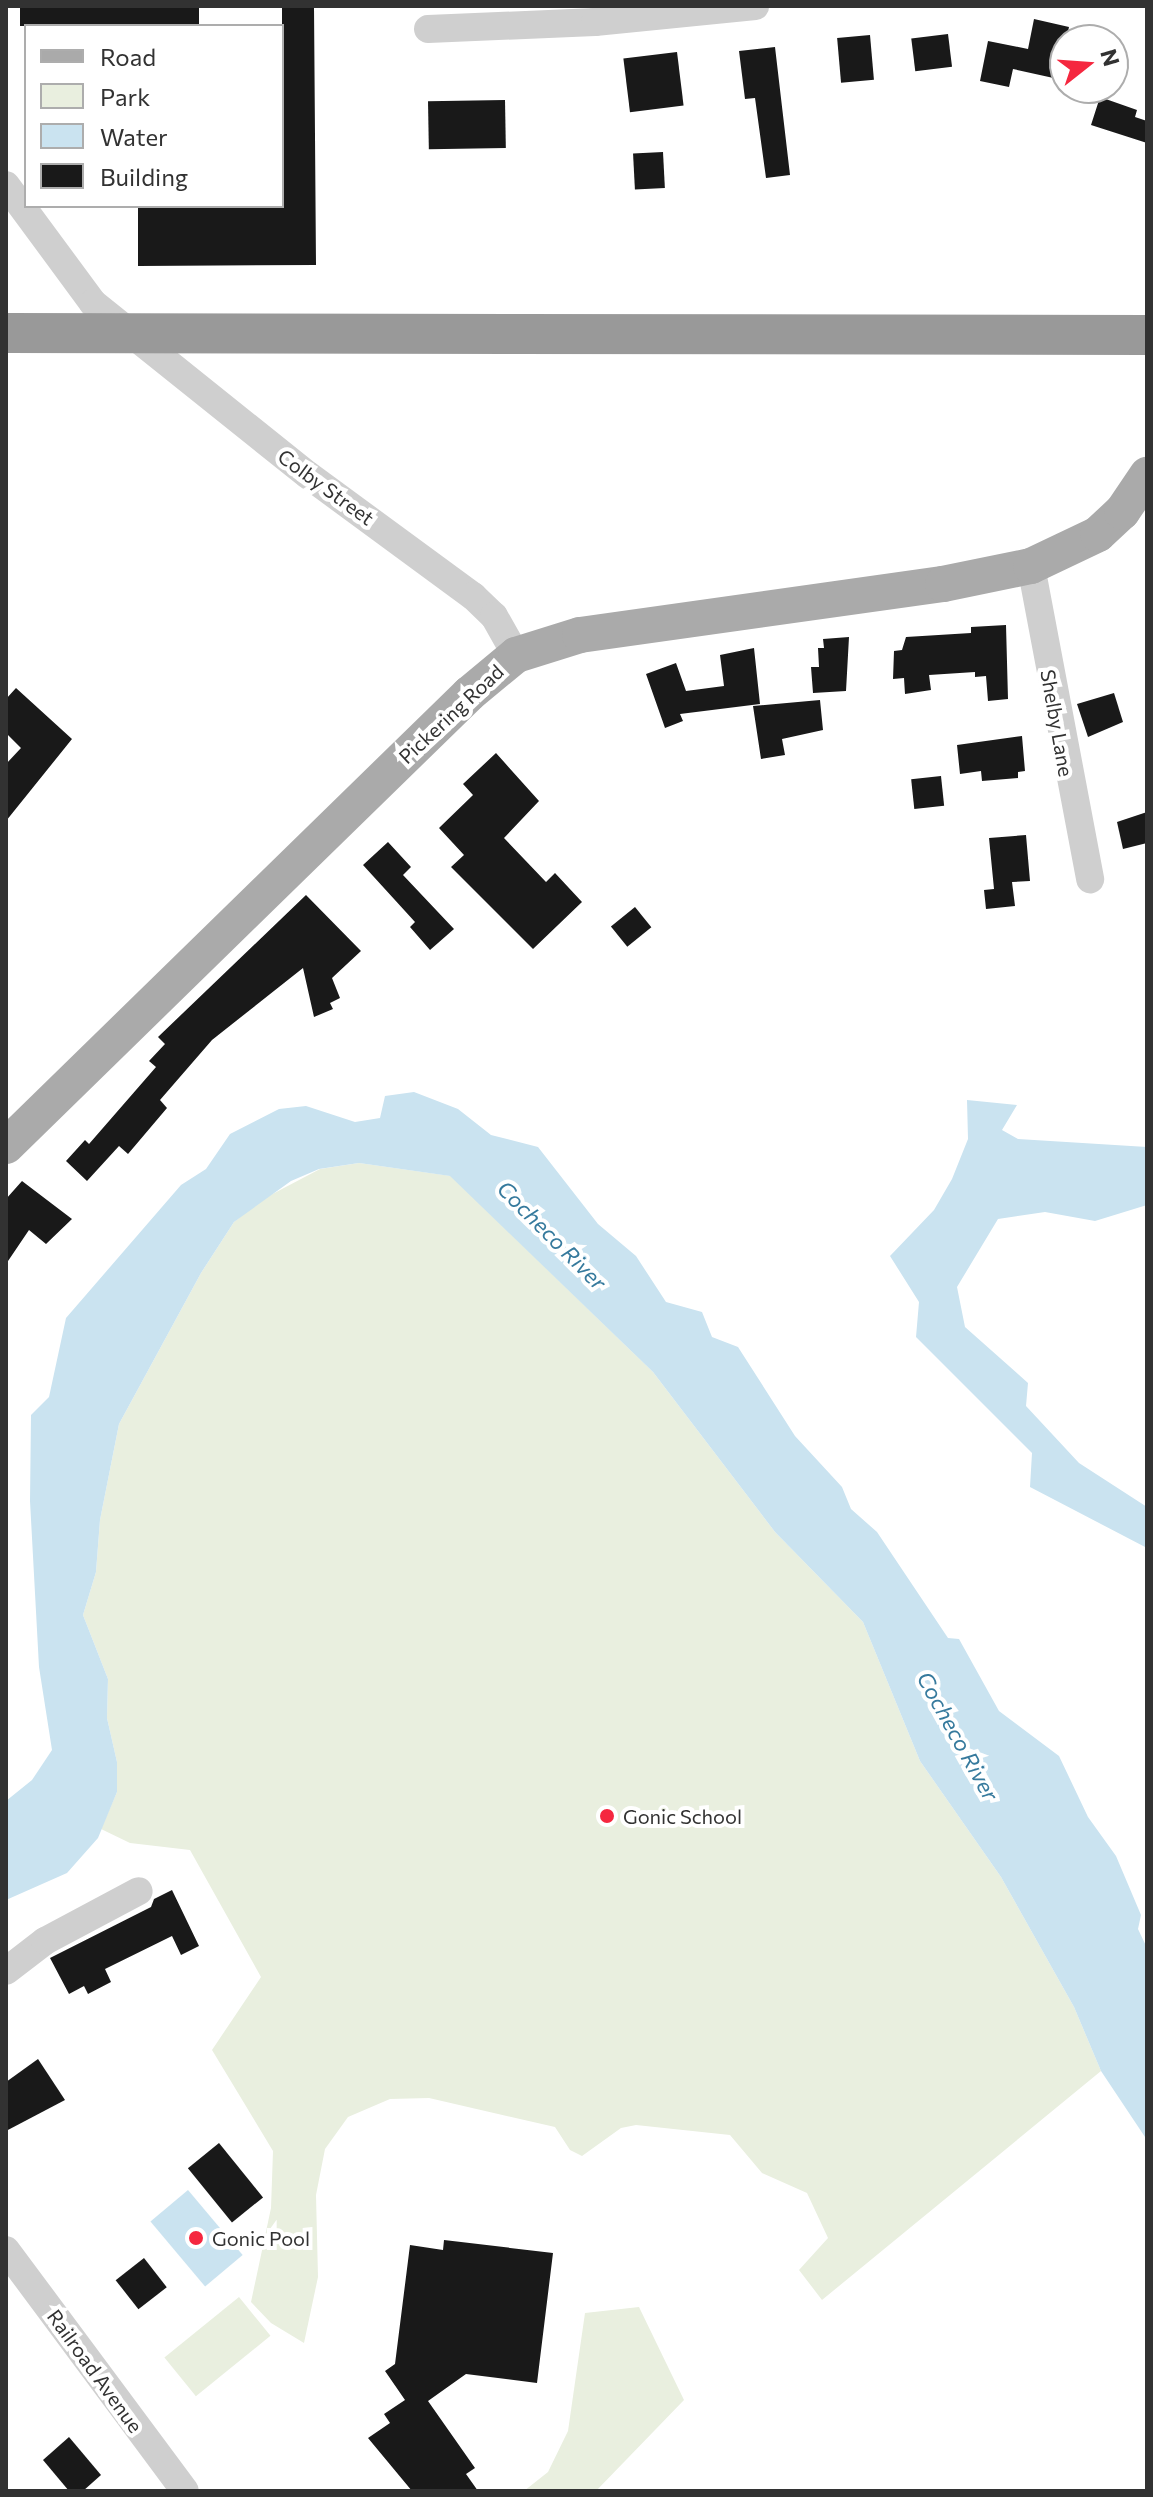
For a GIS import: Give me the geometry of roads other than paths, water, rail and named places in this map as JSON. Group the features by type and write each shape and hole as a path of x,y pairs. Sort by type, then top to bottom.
{"highway":[{"path":"6,333 123,330 1147,335"}],"main road":[{"name":"Pickering Road","path":"6,1146 469,694 516,655 580,635 943,584 1031,566 1098,534 1122,512 1147,475"}],"street":[{"path":"428,29 595,22 755,6"},
{"name":"Colby Street","path":"6,185 72,280 123,330 473,596 494,616 516,655"},
{"name":"Shelby Lane","path":"1031,566 1067,781 1090,879"},
{"path":"6,1971 45,1941 139,1891"},
{"name":"Railroad Avenue","path":"6,2250 185,2491"}],"water":[{"name":"Cocheco River","path":"414,1092 458,1109 491,1135 538,1147 598,1224 636,1256 666,1302 702,1312 712,1337 738,1347 795,1436 842,1487 851,1509 877,1532 948,1638 959,1639 999,1711 1059,1756 1088,1817 1116,1856 1141,1915 1138,1929 1147,1948 1147,2140 1101,2071 1074,2007 1001,1877 920,1761 863,1622 775,1532 653,1372 450,1176 359,1163 319,1169 291,1181 234,1222 201,1273 119,1424 100,1520 96,1572 83,1615 108,1679 107,1718 117,1762 117,1792 98,1838 67,1873 6,1900 6,1801 32,1780 52,1750 39,1667 30,1501 31,1415 49,1397 66,1318 181,1185 206,1169 230,1134 279,1109 306,1106 355,1122 380,1118 385,1096"},
{"path":"967,1100 1017,1105 1002,1130 1018,1139 1147,1147 1147,1205 1095,1221 1045,1212 998,1219 957,1287 965,1327 1028,1383 1026,1406 1079,1463 1147,1507 1147,1548 1030,1487 1032,1453 916,1337 919,1302 890,1256 934,1210 952,1179 968,1139"},
{"name":"Gonic Pool","path":"188,2190 243,2255 205,2287 150,2221"}],"place":[{"name":"Gonic School","path":"607,1816"},
{"name":"Gonic Pool","path":"196,2238"}]}
